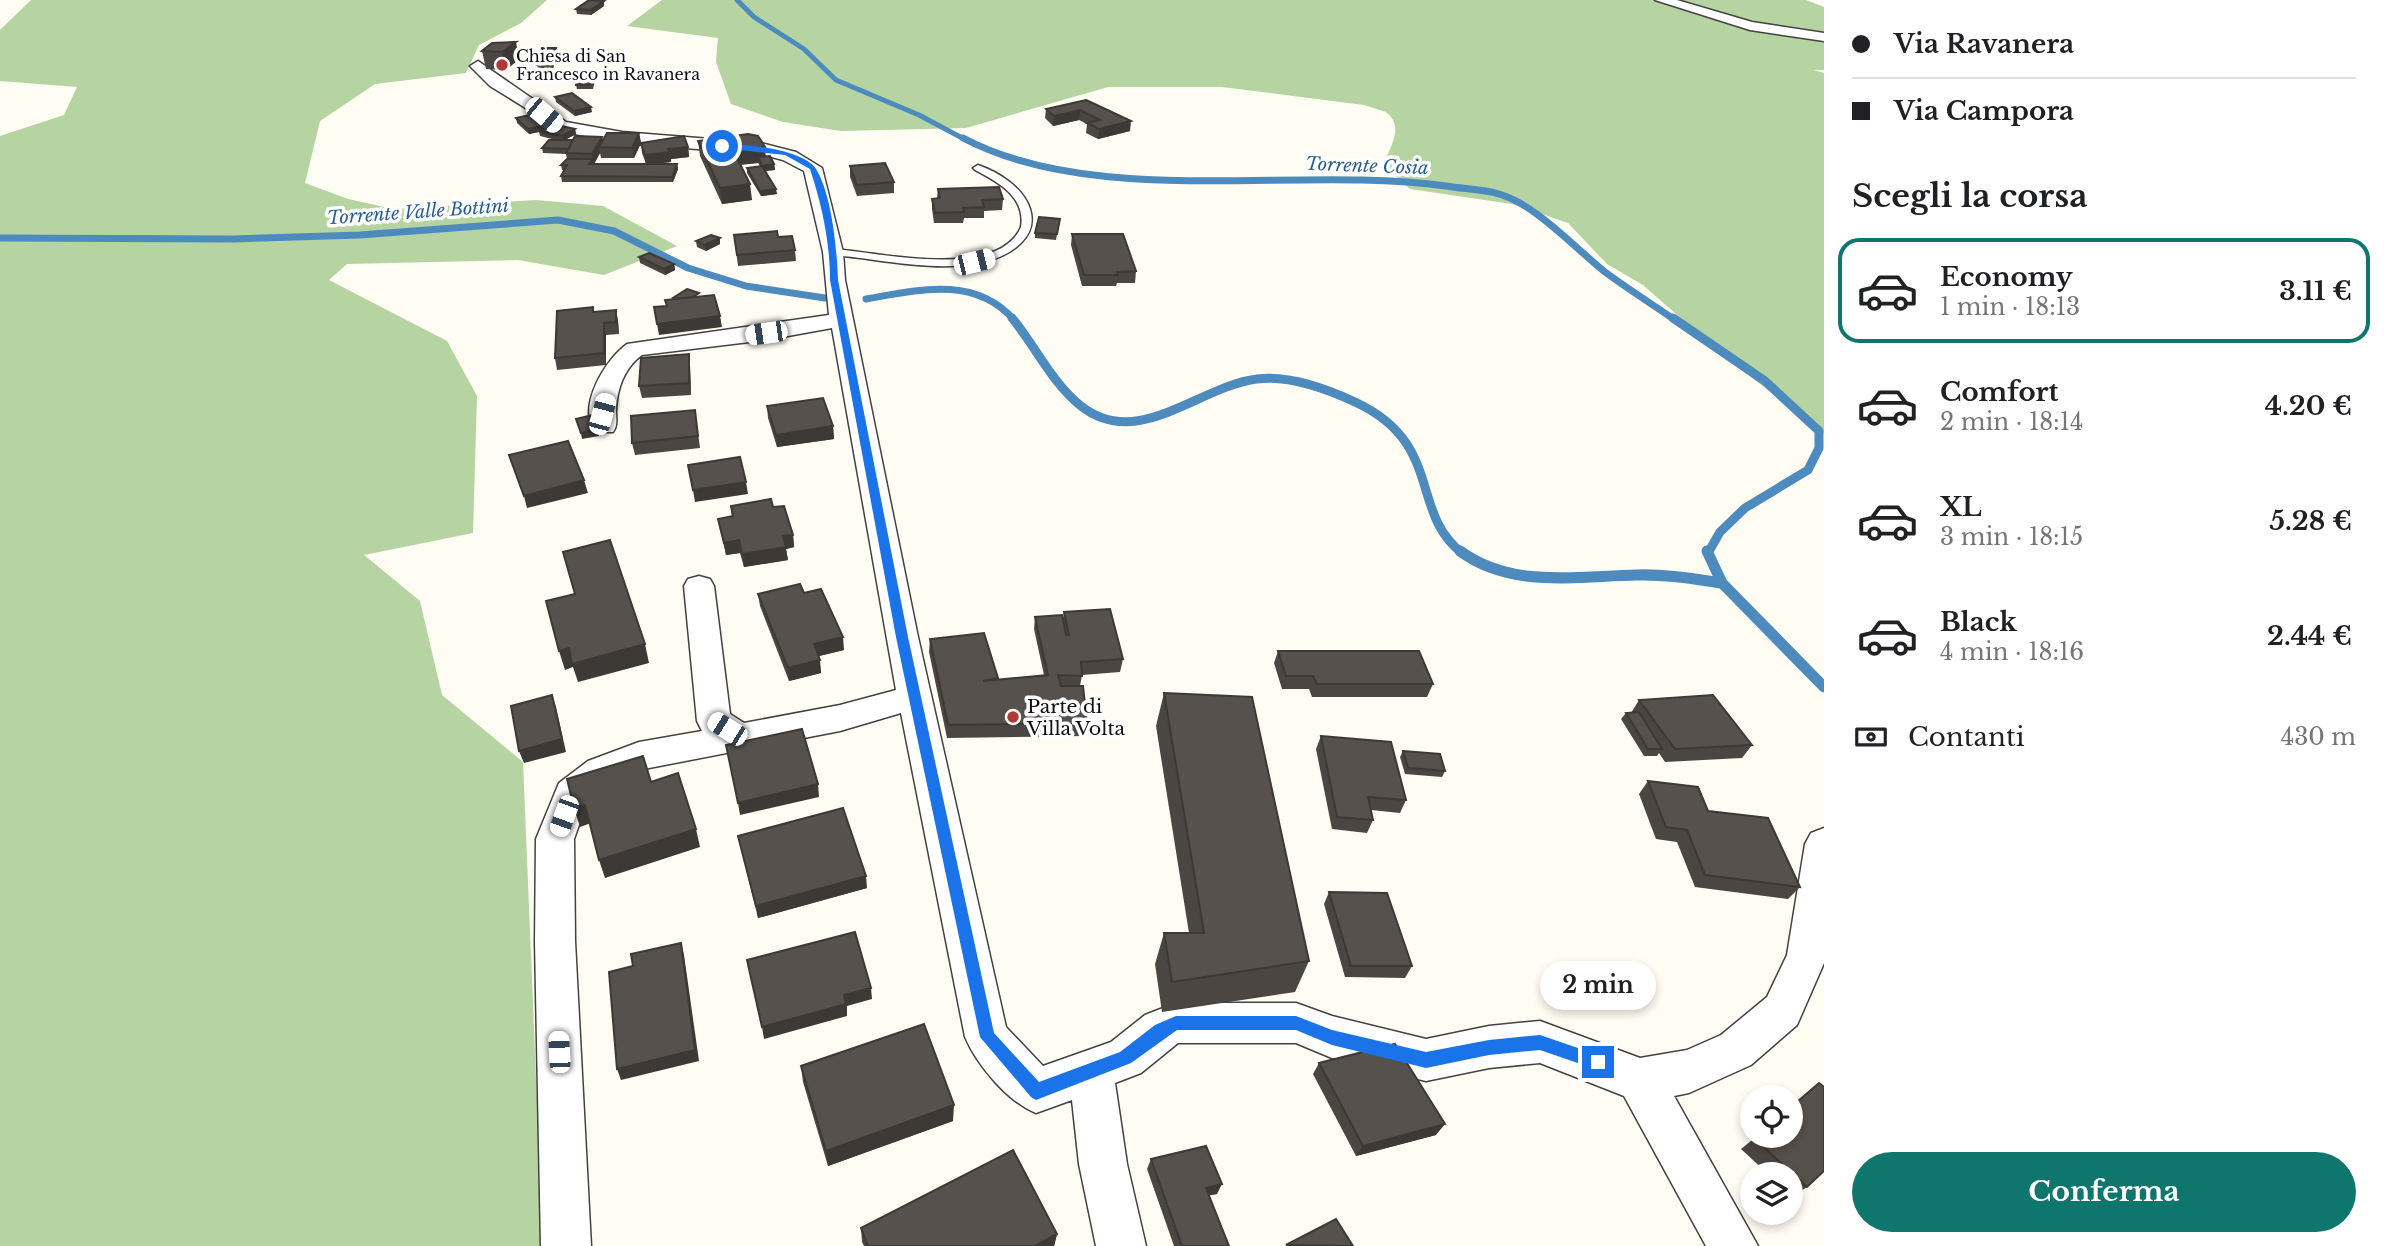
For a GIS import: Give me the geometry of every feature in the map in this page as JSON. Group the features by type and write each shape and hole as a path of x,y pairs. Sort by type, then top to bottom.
{"street":[{"path":"1662,0 1750,26 1824,37"},
{"path":"478,66 492,83 532,104 557,125 625,139 746,147 787,154 813,168 834,252 839,303 915,697 987,1037 1036,1091 1091,1073 1125,1058 1160,1030 1176,1023 1296,1023 1332,1037 1426,1060 1489,1047 1540,1042 1640,1080 1689,1071 1736,1050 1782,1012 1807,955 1824,844"},
{"path":"604,427 602,414 612,375 622,356 635,349 766,333 839,303"},
{"path":"699,586 714,721 739,737"},
{"path":"566,1246 555,941 555,839 572,793 601,771 639,756 840,718 915,697"},
{"path":"1091,1073 1103,1164 1121,1246"},
{"path":"1640,1080 1733,1246"}],"lane":[{"path":"834,252 950,263 974,262 1004,251 1022,237 1027,222 1024,207 1007,183 978,168"}],"green space":[{"path":"31,0 547,0 521,23 479,45 466,73 375,84 320,121 305,183 348,199 394,209 536,200 603,206 677,246 604,275 518,260 347,264 329,280 447,341 477,396 473,533 364,555 420,601 442,695 523,762 543,1246 0,1246 0,136 64,115 77,87 0,81 0,30"},
{"path":"662,0 1806,0 1824,7 1824,70 1814,70 1824,73 1824,433 1725,357 1643,285 1607,264 1568,223 1512,204 1410,189 1391,172 1386,159 1394,140 1395,128 1386,112 1364,105 1222,87 1108,87 966,128 841,131 783,122 731,104 716,62 718,38 627,26"}],"building":[{"path":"589,0 604,1 591,10 576,9"},
{"path":"516,42 502,52 482,51 492,43"},
{"path":"542,48 556,48 552,64 537,65"},
{"path":"594,76 592,84 576,85 578,77"},
{"path":"572,93 591,107 574,111 555,97"},
{"path":"1086,100 1131,121 1099,129 1087,123 1100,120 1080,110 1054,116 1046,109"},
{"path":"538,113 550,124 528,129 516,118"},
{"path":"552,124 575,129 562,136 539,131"},
{"path":"607,133 639,133 632,148 599,147"},
{"path":"748,134 758,136 765,147 733,150 750,184 720,188 698,141"},
{"path":"575,136 602,137 592,154 566,153"},
{"path":"684,136 688,147 668,149 670,152 645,155 641,143"},
{"path":"549,140 573,140 568,149 542,148"},
{"path":"770,156 774,164 762,166 758,157"},
{"path":"567,159 593,159 589,164 677,164 672,177 561,176 567,165 561,165"},
{"path":"885,163 894,182 857,185 850,166"},
{"path":"762,166 776,189 760,191 747,168"},
{"path":"999,187 1003,199 982,200 984,207 963,208 964,212 935,213 932,199 940,198 938,189"},
{"path":"1039,217 1060,219 1057,234 1035,233"},
{"path":"777,231 778,237 792,236 795,250 737,255 734,235"},
{"path":"1072,234 1123,234 1136,271 1117,272 1118,275 1084,275"},
{"path":"711,235 720,238 705,245 696,241"},
{"path":"649,253 674,264 664,269 639,257"},
{"path":"687,289 699,293 693,297 673,298"},
{"path":"714,295 720,316 657,324 654,307 667,306 665,300"},
{"path":"593,307 593,312 616,310 616,322 604,323 604,353 555,358 557,311"},
{"path":"689,354 689,383 639,386 641,358"},
{"path":"823,398 833,426 776,435 767,406"},
{"path":"695,410 698,436 632,443 631,416"},
{"path":"593,415 598,429 581,433 576,419"},
{"path":"568,441 584,480 524,496 509,455"},
{"path":"740,457 746,482 693,490 688,465"},
{"path":"771,499 773,507 784,506 793,535 783,536 786,547 742,554 739,540 724,543 718,519 733,516 731,506"},
{"path":"610,540 645,644 572,664 569,648 559,651 546,601 575,594 563,552"},
{"path":"800,584 804,593 821,589 843,637 814,644 820,660 788,668 758,594"},
{"path":"1110,609 1123,659 1081,662 1082,676 1058,675 1061,686 1083,686 1087,723 948,725 930,639 984,633 998,678 983,681 1048,675 1035,617 1062,615 1066,635 1069,635 1064,612"},
{"path":"1278,651 1419,651 1433,684 1317,684 1313,676 1286,676"},
{"path":"1164,693 1252,697 1309,961 1172,982 1164,933 1204,933"},
{"path":"552,695 562,739 519,751 511,706"},
{"path":"1713,695 1752,745 1675,749 1639,700"},
{"path":"1639,712 1662,749 1648,749 1626,713"},
{"path":"802,729 818,784 738,803 726,745"},
{"path":"1321,736 1391,742 1406,800 1368,797 1373,820 1337,817"},
{"path":"1403,751 1440,754 1445,771 1408,768"},
{"path":"643,756 651,782 678,773 696,829 599,860 585,805 574,808 567,779"},
{"path":"1648,781 1698,787 1708,811 1768,818 1800,887 1705,875 1687,830 1666,827"},
{"path":"843,808 866,876 756,906 738,836"},
{"path":"1329,892 1387,893 1412,966 1351,966"},
{"path":"855,932 871,988 844,995 846,1004 762,1027 747,960"},
{"path":"681,943 695,1050 617,1069 609,972 633,966 631,954"},
{"path":"924,1024 954,1105 826,1151 801,1066"},
{"path":"1395,1044 1445,1124 1363,1146 1319,1063"},
{"path":"1819,1083 1824,1087 1824,1171 1807,1187 1803,1183 1803,1162 1780,1162 1765,1148 1803,1148 1803,1097"},
{"path":"1206,1146 1222,1184 1206,1188 1229,1246 1182,1246 1151,1159"},
{"path":"1013,1150 1057,1234 1035,1246 868,1246 861,1228"},
{"path":"1336,1219 1353,1246 1286,1245"}],"waterway":[{"name":"Torrente Cosia","path":"737,0 754,17 804,49 836,80 919,115 966,140"},
{"name":"Torrente Cosia","path":"963,138 1016,160 1074,173 1199,181 1388,181 1493,192 1527,207 1605,272 1675,320"},
{"name":"Torrente Valle Bottini","path":"0,238 233,239 360,235 558,220 614,231 688,268 746,286 825,298"},
{"name":"Torrente Valle Bottini","path":"866,299 925,290 963,291 982,296 1012,319"},
{"name":"Torrente Cosia","path":"1673,318 1765,381 1819,431 1819,448 1808,470 1745,508 1720,532 1708,553"},
{"name":"Torrente Valle Bottini","path":"1012,319 1061,387 1081,406 1103,418 1124,422 1146,419 1235,384 1269,378 1295,381 1355,402 1383,419 1402,437 1414,457 1435,518 1446,536 1460,551"},
{"name":"Torrente Valle Bottini","path":"1460,551 1480,563 1523,576 1568,578 1658,575 1722,583"},
{"name":"Torrente Cosia","path":"1707,551 1722,583"},
{"name":"Torrente Cosia","path":"1722,583 1824,687"}],"place":[{"name":"Chiesa di San Francesco in Ravanera","path":"502,65"},
{"name":"Parte di Villa Volta","path":"1013,717"}],"route":[{"path":"722,146 787,154 802,160 813,168 820,188 834,252 834,280 902,637 987,1037 1036,1091 1076,1079 1125,1058 1160,1030 1176,1023 1296,1023 1332,1037 1426,1060 1489,1047 1540,1042 1598,1062"}]}
